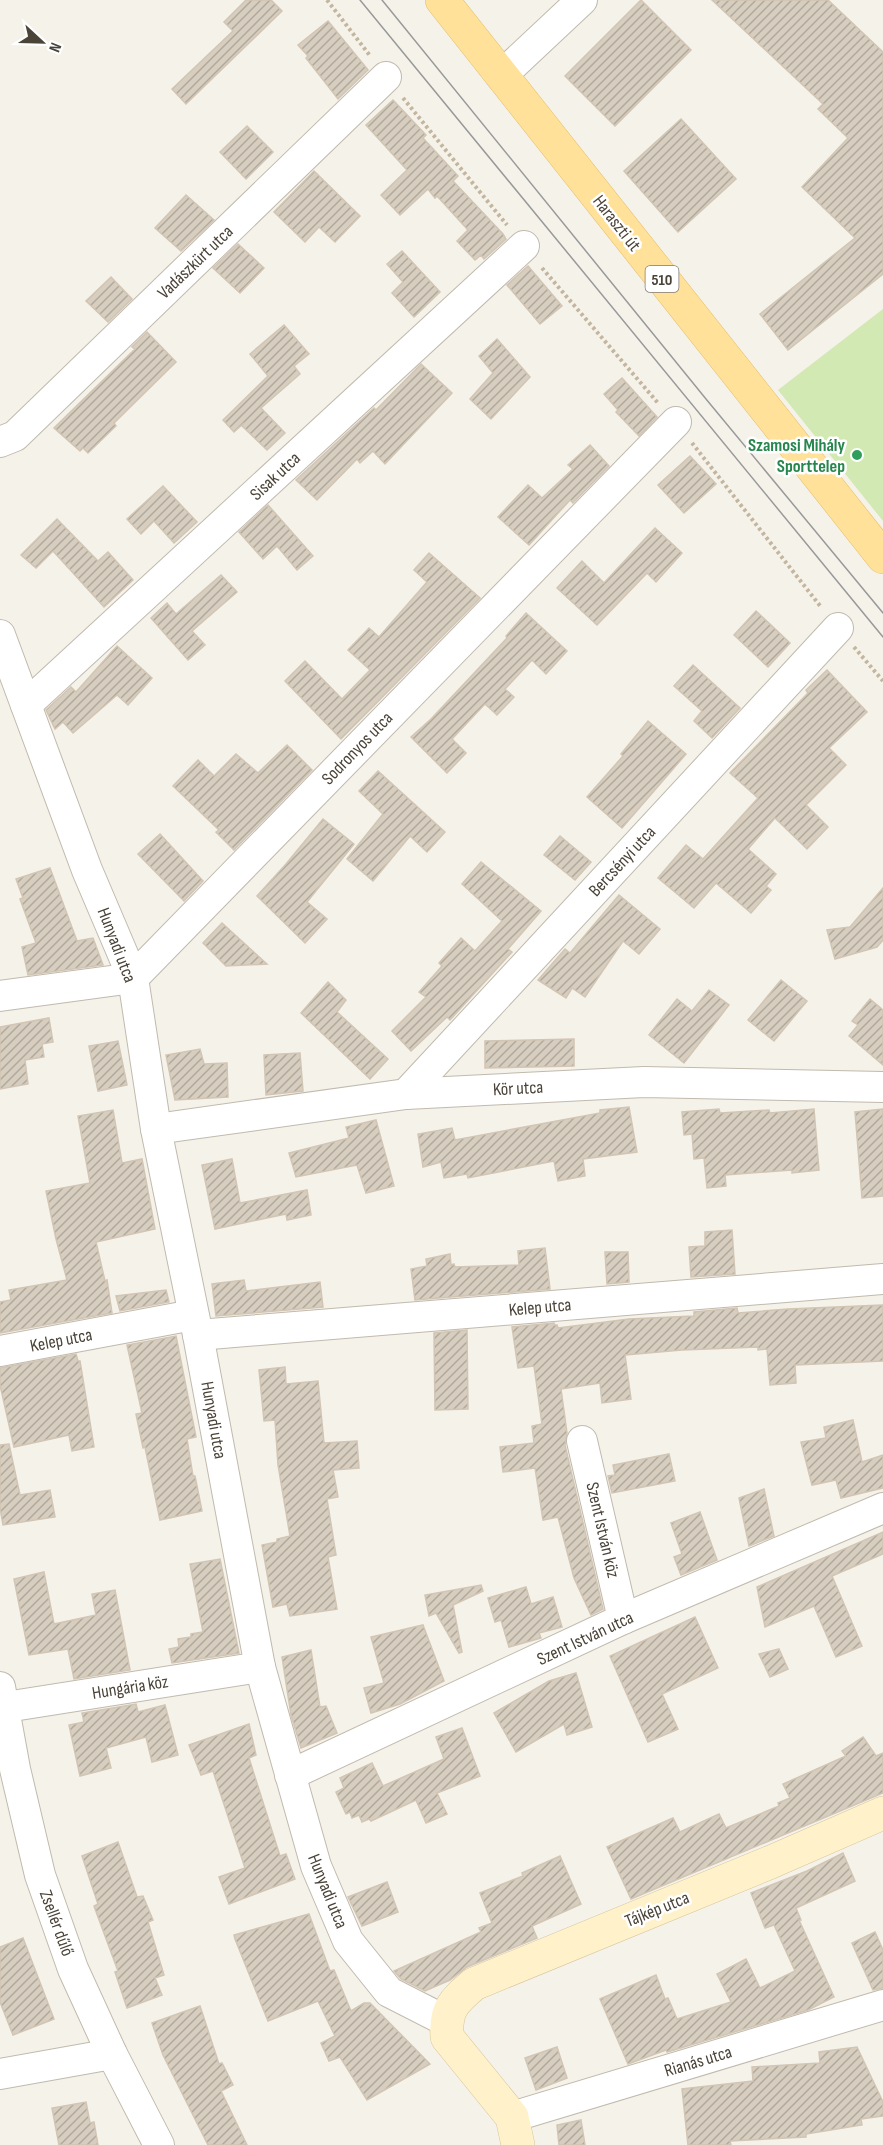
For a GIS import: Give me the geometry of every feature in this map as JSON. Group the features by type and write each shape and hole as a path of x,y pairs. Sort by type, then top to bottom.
{"main road":[{"name":"Haraszti út","path":"442,0 883,557"}],"street":[{"path":"501,76 582,0"},
{"name":"Vadászkürt utca","path":"0,442 15,436 386,77"},
{"name":"Sisak utca","path":"26,705 524,246"},
{"name":"Sodronyos utca","path":"133,978 676,422"},
{"name":"Bercsényi utca","path":"406,1094 838,628"},
{"name":"Hunyadi utca","path":"0,635 87,870 133,978 156,1129 196,1325 260,1667 316,1866 348,1941 390,1992 446,2021"},
{"path":"0,996 133,978"},
{"name":"Kör utca","path":"156,1129 406,1094 644,1083 883,1088"},
{"name":"Kelep utca","path":"0,1351 196,1325 883,1279"},
{"name":"Szent István köz","path":"582,1441 623,1619"},
{"name":"Szent István utca","path":"290,1775 623,1619 883,1508"},
{"name":"Hungária köz","path":"1,1700 260,1667"},
{"name":"Zsellér dűlő","path":"1,1700 40,1875 73,1968 112,2054 159,2145"},
{"name":"Tájkép utca","path":"446,2021 454,2001 474,1984 771,1862 883,1813"},
{"name":"Rianás utca","path":"515,2131 883,2006"},
{"path":"446,2021 447,2037 515,2131"},
{"path":"0,2074 112,2054"}],"path":[{"path":"327,0 386,77 563,294 676,422 838,628 883,681"}],"green space":[{"name":"Szamosi Mihály Sporttelep","path":"883,309 883,521 778,390"}],"building":[{"path":"246,0 271,0 282,11 186,104 172,89 233,31 224,22"},
{"path":"641,0 691,50 615,126 565,76"},
{"path":"712,0 828,0 883,52 883,274 788,350 760,314 855,238 802,187 848,138 818,109 823,104"},
{"path":"328,21 368,70 338,99 298,45"},
{"path":"393,100 426,135 423,138 458,176 453,181 506,239 484,259 481,255 475,260 457,241 468,230 428,189 400,215 381,195 407,170 366,125"},
{"path":"681,119 736,179 678,232 624,171"},
{"path":"247,126 273,152 246,179 220,152"},
{"path":"314,171 360,216 335,242 319,227 305,242 274,212"},
{"path":"186,195 214,220 181,251 155,228"},
{"path":"238,244 264,268 240,293 213,268"},
{"path":"402,251 440,292 414,317 392,293 403,282 387,264"},
{"path":"528,266 562,306 540,324 507,285"},
{"path":"111,277 132,299 108,322 86,301"},
{"path":"284,325 309,354 294,366 300,374 261,408 285,433 267,450 242,426 244,423 234,432 223,420 268,376 250,354"},
{"path":"147,332 176,362 114,423 116,426 88,453 83,448 80,451 54,428 135,349 132,347"},
{"path":"497,339 530,377 491,419 470,399 493,373 479,356"},
{"path":"421,364 452,393 385,464 373,451 360,463 357,459 317,500 296,480 374,408 376,410"},
{"path":"622,378 657,417 639,436 616,412 618,410 604,394"},
{"path":"590,445 609,466 573,503 570,500 529,545 498,517 528,485 542,498 573,469 568,465"},
{"path":"690,456 716,484 684,513 658,485"},
{"path":"163,486 197,522 174,543 154,521 141,534 127,519"},
{"path":"268,505 313,556 297,570 277,546 263,559 239,532"},
{"path":"57,519 98,561 108,552 133,580 104,607 53,551 36,568 21,555"},
{"path":"655,528 682,553 656,582 647,573 597,625 557,588 582,561 604,583"},
{"path":"429,553 480,598 341,739 285,681 305,661 342,699 370,670 348,650 369,628 379,637 427,582 414,570"},
{"path":"221,575 237,592 192,631 205,645 188,660 151,618 167,603 176,614"},
{"path":"756,611 790,643 768,667 734,635"},
{"path":"526,613 567,651 546,674 532,660 505,689 514,697 497,715 485,704 452,739 466,753 447,773 411,737 431,719 507,638 506,636"},
{"path":"117,646 152,678 128,705 117,695 73,733 63,722 55,729 46,710 71,687 76,692"},
{"path":"693,665 740,708 712,738 694,721 702,711 674,686"},
{"path":"827,670 867,712 829,748 846,765 806,805 828,827 807,849 775,818 748,849 776,874 766,886 771,890 751,913 716,883 694,908 658,878 686,845 703,859 758,798 730,773 808,693 806,690"},
{"path":"648,721 686,754 622,828 587,797 623,756 621,754"},
{"path":"287,745 312,770 234,850 216,832 219,830 173,786 198,760 214,776 236,754 258,773"},
{"path":"378,771 445,832 427,852 410,836 373,881 347,859 383,814 359,791"},
{"path":"323,819 354,844 307,902 327,919 305,943 257,896"},
{"path":"160,834 203,881 184,901 138,854"},
{"path":"560,836 591,862 575,880 544,855"},
{"path":"481,862 541,911 508,949 512,952 450,1020 447,1017 411,1051 392,1031 426,997 419,992 442,966 439,963 461,938 475,951 502,921 462,884"},
{"path":"50,868 77,941 93,938 103,965 28,975 22,947 36,943 20,899 23,898 16,879"},
{"path":"883,888 883,940 877,947 835,959 827,930 850,927"},
{"path":"619,895 660,929 639,954 623,941 585,997 572,988 566,998 538,980 565,949 570,953"},
{"path":"222,923 267,964 226,966 203,943"},
{"path":"781,980 807,1001 774,1041 748,1020"},
{"path":"328,982 346,1000 337,1012 388,1059 370,1079 301,1013"},
{"path":"709,990 729,1005 684,1063 649,1035 677,999 692,1011"},
{"path":"870,999 883,1010 883,1065 849,1036 858,1025 852,1021"},
{"path":"49,1018 53,1042 42,1044 44,1057 25,1060 28,1084 0,1089 0,1027"},
{"path":"574,1039 574,1066 485,1068 485,1041"},
{"path":"118,1041 127,1085 98,1091 89,1046"},
{"path":"200,1049 204,1064 227,1063 228,1097 175,1100 166,1055"},
{"path":"300,1053 303,1091 266,1095 264,1055"},
{"path":"629,1107 637,1152 583,1159 585,1176 558,1181 554,1161 468,1178 467,1174 444,1178 441,1162 423,1167 418,1134 452,1128 455,1140 600,1113 600,1110"},
{"path":"719,1109 720,1113 769,1110 770,1113 814,1109 819,1170 725,1175 726,1186 707,1188 704,1158 694,1159 692,1134 684,1135 682,1112"},
{"path":"883,1109 883,1196 862,1198 855,1112"},
{"path":"113,1110 122,1163 142,1159 155,1229 96,1242 105,1281 107,1280 112,1313 0,1333 0,1302 11,1300 9,1290 67,1280 46,1191 90,1183 78,1116"},
{"path":"376,1120 394,1186 366,1193 357,1165 296,1177 289,1153 349,1138 346,1127"},
{"path":"232,1159 240,1203 307,1190 311,1215 287,1220 286,1214 215,1229 202,1165"},
{"path":"732,1230 735,1274 691,1277 689,1247 705,1246 705,1232"},
{"path":"545,1248 550,1289 415,1300 411,1269 427,1266 426,1259 450,1254 451,1265 454,1264 455,1267 519,1265 518,1251"},
{"path":"605,1252 628,1252 629,1282 607,1284"},
{"path":"244,1280 246,1291 320,1282 323,1307 216,1316 212,1284"},
{"path":"166,1290 169,1302 120,1311 116,1296"},
{"path":"883,1305 883,1361 795,1365 796,1383 770,1385 767,1349 758,1350 758,1347 682,1350 625,1355 631,1399 602,1403 600,1383 561,1389 567,1433 565,1445 603,1609 591,1615 574,1578 558,1517 543,1520 535,1468 503,1472 500,1447 534,1443 532,1426 542,1424 534,1366 518,1368 512,1327 554,1323 558,1328 629,1319 694,1316 694,1312 737,1308 738,1313"},
{"path":"467,1330 468,1409 435,1410 434,1333"},
{"path":"176,1336 196,1437 187,1439 202,1511 160,1520 136,1414 142,1413 127,1345"},
{"path":"76,1354 80,1361 94,1447 72,1451 69,1435 14,1447 0,1385 0,1368"},
{"path":"285,1367 286,1384 318,1381 324,1443 357,1441 359,1468 333,1470 338,1497 327,1499 336,1555 328,1557 337,1609 290,1616 287,1604 273,1607 262,1545 290,1536 278,1465 275,1420 264,1421 259,1370"},
{"path":"853,1420 862,1462 883,1455 883,1488 841,1498 836,1480 812,1485 801,1442 826,1438 824,1427"},
{"path":"9,1444 20,1495 50,1490 55,1517 3,1525 0,1508 0,1445"},
{"path":"669,1454 675,1481 612,1493 608,1476 615,1475 613,1465"},
{"path":"764,1489 774,1536 749,1546 739,1498"},
{"path":"700,1512 717,1560 681,1575 674,1557 682,1554 671,1523"},
{"path":"883,1532 883,1554 832,1576 862,1646 836,1657 814,1606 765,1627 757,1587"},
{"path":"220,1559 239,1653 172,1663 169,1649 179,1647 178,1639 203,1632 190,1564"},
{"path":"44,1572 54,1624 96,1615 92,1594 115,1590 130,1670 74,1679 68,1649 29,1655 14,1579"},
{"path":"481,1585 483,1591 453,1605 462,1652 459,1653 436,1613 429,1616 425,1595"},
{"path":"526,1587 531,1604 553,1597 562,1627 539,1633 541,1638 509,1647 501,1620 495,1622 488,1598"},
{"path":"695,1617 718,1668 662,1694 678,1729 648,1742 610,1656"},
{"path":"423,1625 444,1681 400,1704 371,1713 364,1688 384,1683 371,1637"},
{"path":"779,1649 788,1669 770,1677 759,1654"},
{"path":"311,1650 320,1707 326,1706 337,1733 301,1748 291,1715 282,1657"},
{"path":"576,1673 592,1727 567,1735 564,1724 516,1752 494,1713 549,1681"},
{"path":"136,1704 138,1712 165,1705 178,1755 152,1762 146,1737 106,1748 111,1768 80,1776 69,1725 84,1722 82,1713"},
{"path":"249,1724 256,1755 249,1758 280,1856 286,1854 295,1879 229,1904 219,1877 245,1868 213,1771 201,1775 189,1745"},
{"path":"462,1728 480,1776 437,1793 447,1814 426,1823 416,1800 371,1821 369,1819 362,1822 359,1815 352,1818 350,1812 346,1814 336,1792 344,1788 340,1778 372,1763 383,1786 444,1759 436,1737"},
{"path":"863,1737 876,1756 883,1753 883,1793 631,1899 607,1847 673,1818 680,1832 719,1814 726,1828 779,1806 778,1803 790,1798 783,1784 846,1756 842,1751"},
{"path":"118,1842 137,1897 143,1896 153,1920 148,1922 164,1975 155,1978 162,1995 127,2008 115,1972 118,1971 94,1906 98,1904 82,1856"},
{"path":"843,1853 855,1881 796,1908 801,1920 799,1920 834,1997 808,2010 667,2052 666,2050 628,2064 600,1999 656,1975 665,1999 668,1998 677,2019 731,2002 717,1974 746,1959 760,1988 795,1971 774,1925 765,1928 751,1893 807,1871"},
{"path":"560,1856 581,1904 532,1926 537,1938 467,1967 450,1980 425,1991 401,1979 394,1971 481,1932 479,1928 492,1923 480,1893 523,1876 522,1873"},
{"path":"387,1882 398,1912 362,1926 348,1897"},
{"path":"309,1914 330,1971 334,1970 351,2011 364,2003 370,2003 430,2064 367,2100 340,2057 329,2061 321,2043 335,2036 318,2001 268,2021 235,1939 234,1935"},
{"path":"875,1932 883,1950 883,1988 873,1990 852,1943"},
{"path":"23,1938 54,2019 13,2035 0,2002 0,1947"},
{"path":"200,2006 219,2064 222,2063 233,2085 221,2091 247,2145 208,2145 163,2055 152,2023"},
{"path":"557,2047 567,2078 536,2090 525,2058"},
{"path":"857,2047 883,2102 883,2116 861,2119 862,2125 806,2134 806,2137 730,2141 731,2145 688,2145 682,2089 753,2081 752,2067 820,2063 819,2052"},
{"path":"86,2102 90,2123 94,2122 98,2145 59,2145 52,2108"},
{"path":"581,2120 585,2145 559,2145 557,2125"}],"tram line":[{"path":"360,0 883,637"},
{"path":"382,0 883,613"}],"place":[{"name":"Szamosi Mihály Sporttelep","path":"857,455"}]}
